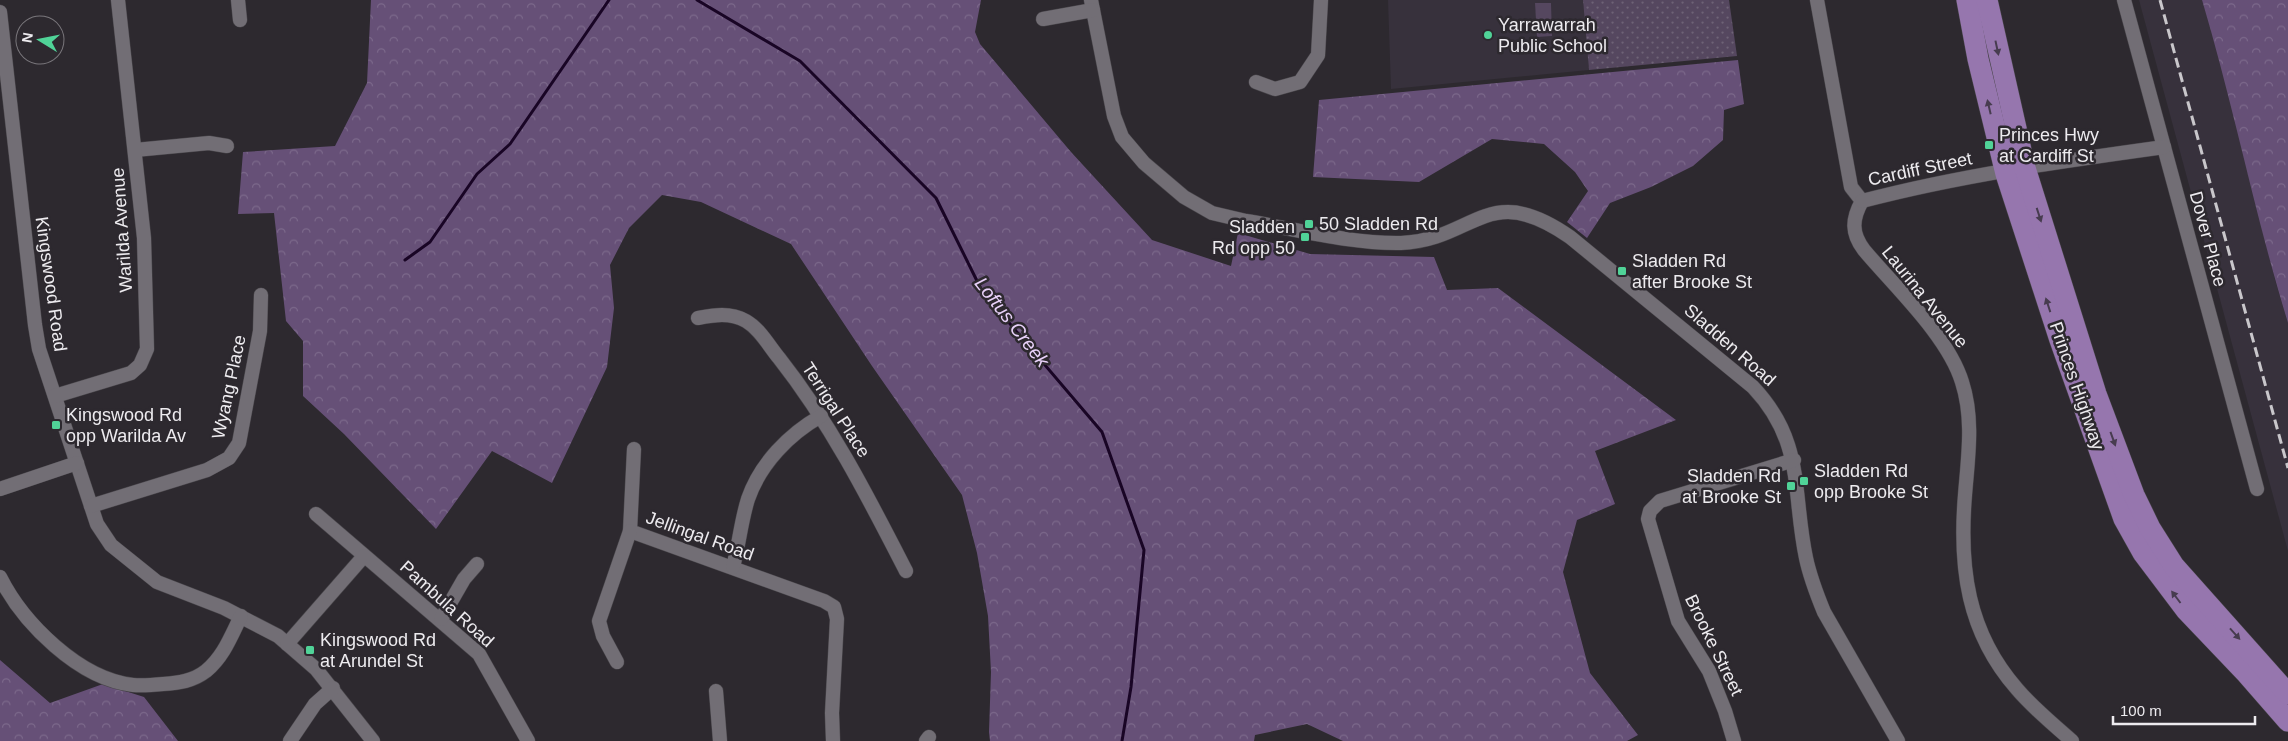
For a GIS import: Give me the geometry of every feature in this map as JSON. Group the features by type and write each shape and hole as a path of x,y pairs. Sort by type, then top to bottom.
{"highway":[{"name":"Princes Highway","path":"1967,0 1978,59 2015,170 2134,495 2150,528 2174,566 2288,694"},
{"name":"Princes Highway","path":"1987,0 2015,170 2060,340 2124,519 2143,553 2186,610 2247,674 2288,721"}],"street":[{"name":"Warilda Avenue","path":"55,396 131,373 140,365 146,355 148,342 144,238 118,0"},
{"path":"238,0 240,20"},
{"path":"1256,82 1275,89 1300,82 1318,55 1321,0"},
{"path":"1816,0 1851,186 1862,201"},
{"name":"Dover Place","path":"2124,0 2257,489"},
{"path":"1043,19 1092,5"},
{"name":"Sladden Road","path":"1092,5 1114,116 1122,138 1144,163 1200,208 1224,217 1385,243 1404,242 1430,237 1483,215 1520,212 1537,217 1570,237 1753,387 1768,404 1779,421 1794,460 1806,557 1817,595 1824,612 1898,741"},
{"name":"Kingswood Road","path":"0,12 35,325 40,349 97,524 104,536 140,570 156,582 241,616 287,644 316,668 373,741"},
{"path":"135,150 209,143 227,146"},
{"name":"Cardiff Street","path":"1862,201 1912,188 2164,147"},
{"name":"Laurina Avenue","path":"1862,201 1853,223 1856,239 1943,344 1963,383 1969,420 1962,525 1963,566 1977,622 1994,658 2016,689 2072,741"},
{"name":"Wyang Place","path":"91,506 207,470 221,464 234,452 242,429 260,331 261,295"},
{"name":"Terrigal Place","path":"698,318 729,315 738,317 754,326 810,398 846,458 906,571"},
{"path":"732,567 748,501 761,473 768,462 796,433 821,416"},
{"name":"Jellingal Road","path":"634,449 630,531 824,600 834,607 836,619 832,714 833,741"},
{"name":"Brooke Street","path":"1733,741 1725,710 1709,671 1678,621 1648,519 1650,511 1660,501 1794,460"},
{"path":"0,489 77,463"},
{"name":"Pambula Road","path":"316,514 417,602 441,619 479,654 528,741"},
{"path":"617,662 603,636 599,621 630,531"},
{"path":"287,644 364,556"},
{"path":"441,619 464,579 476,564"},
{"path":"0,577 40,633 57,647 94,672 133,685 183,682 205,672 223,652 241,616"},
{"path":"290,741 315,704 333,688"},
{"path":"716,691 719,709 720,741"}],"shaded area":[{"name":"Yarrawarrah Public School","path":"1388,0 1583,0 1589,70 1391,89"},
{"path":"1583,0 1729,0 1737,56 1589,70"},
{"path":"2139,0 2202,0 2222,64 2275,280 2288,323 2288,551"},
{"path":"1535,3 1551,3 1552,36 1537,37"}],"green space":[{"path":"371,0 981,0 975,32 980,44 1071,152 1152,240 1231,266 1238,233 1310,254 1434,257 1447,290 1498,288 1676,420 1595,451 1615,504 1577,520 1563,572 1590,673 1638,735 1627,741 1343,741 1307,724 1255,735 1254,741 990,741 991,672 988,616 977,553 962,495 872,366 791,244 701,202 662,195 629,228 610,265 614,308 607,367 552,483 492,451 436,529 344,434 303,396 303,341 286,321 274,213 238,214 243,152 335,146 367,83"},
{"path":"2202,0 2288,0 2288,323 2265,242 2214,40"},
{"path":"1738,60 1744,104 1724,110 1723,140 1693,166 1651,187 1610,203 1587,238 1567,222 1588,191 1575,172 1544,144 1492,139 1419,182 1313,177 1319,100"},
{"path":"0,660 50,703 103,684 144,697 178,741 0,741"}],"waterway":[{"path":"405,260 430,242 477,174 510,144 609,0"},
{"name":"Loftus Creek","path":"697,0 800,61 936,198 982,291 1102,432 1144,550 1131,687 1122,741"}],"railway":[{"path":"2160,0 2288,468"}],"place":[{"name":"Yarrawarrah Public School","path":"1488,35"},
{"name":"Princes Hwy at Cardiff St","path":"1989,145"},
{"name":"50 Sladden Rd","path":"1309,224"},
{"name":"Sladden Rd opp 50","path":"1305,237"},
{"name":"Sladden Rd after Brooke St","path":"1622,271"},
{"name":"Kingswood Rd opp Warilda Av","path":"56,425"},
{"name":"Sladden Rd opp Brooke St","path":"1804,481"},
{"name":"Sladden Rd at Brooke St","path":"1791,486"},
{"name":"Kingswood Rd at Arundel St","path":"310,650"}]}
